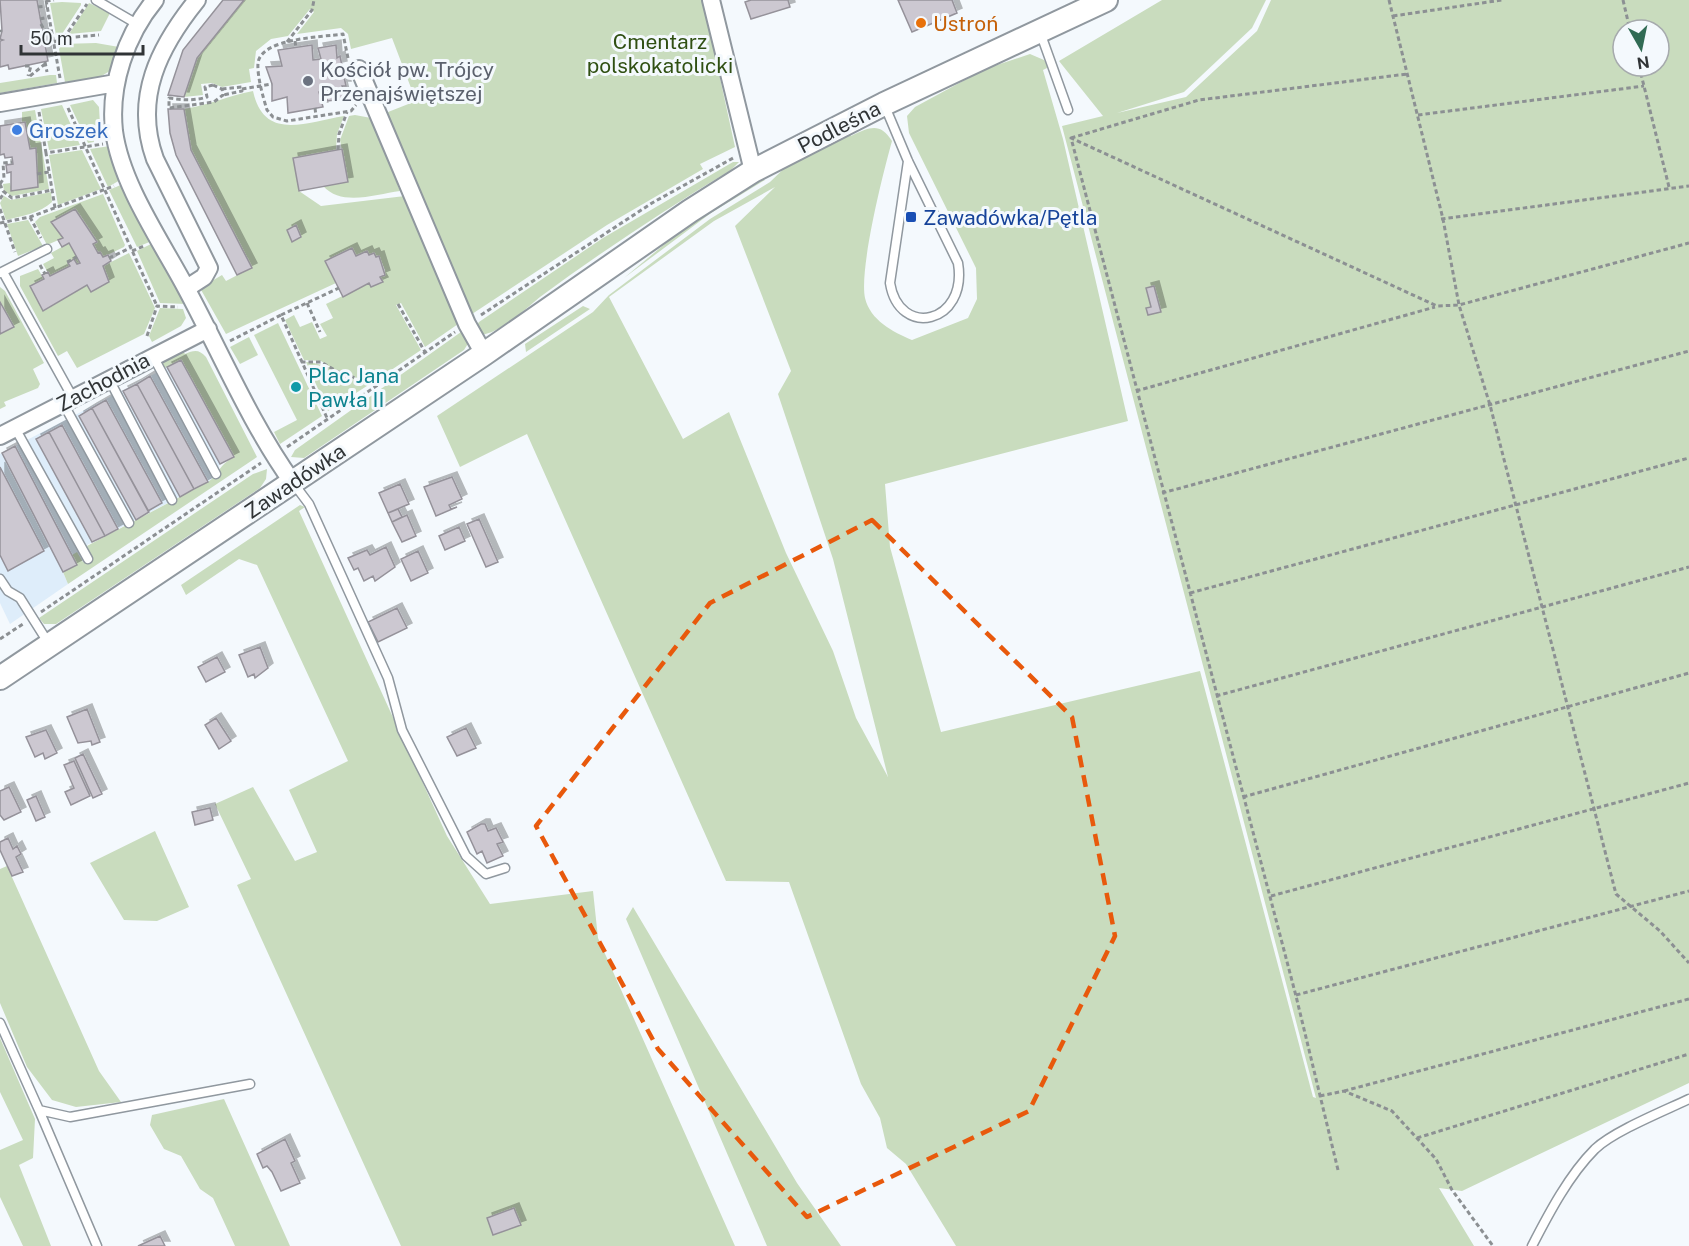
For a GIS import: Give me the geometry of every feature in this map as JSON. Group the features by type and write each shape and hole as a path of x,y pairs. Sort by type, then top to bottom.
{"main road":[{"name":"Podleśna","path":"589,282 690,211 746,163 884,104 1106,0"},
{"name":"Zawadówka","path":"0,678 589,282"}],"street":[{"path":"155,0 137,24 116,83 114,129 121,160 159,238 273,455 293,483"},
{"path":"187,288 204,277 209,268 155,159 148,141 145,110 159,55 176,26 197,0"},
{"path":"711,0 746,163"},
{"path":"354,66 467,324 484,354"},
{"path":"0,103 116,83"},
{"name":"Zachodnia","path":"0,436 153,355 208,329"}],"lane":[{"path":"96,0 137,24"},
{"path":"1040,32 1068,110"},
{"path":"884,104 908,160 958,263 961,280 957,296 950,307 939,314 924,317 910,316 900,310 892,298 890,283 908,160"},
{"path":"47,249 2,272 129,523"},
{"path":"153,355 216,474"},
{"path":"109,379 172,500"},
{"path":"15,428 88,559"},
{"path":"293,483 309,504 388,678 402,730 466,856 486,874 505,868"},
{"path":"0,579 8,591 20,598 50,645"},
{"path":"0,1023 97,1246"},
{"path":"39,1110 70,1117 250,1084"},
{"path":"1532,1246 1575,1173 1597,1148 1647,1119 1689,1099"}],"path":[{"path":"38,7 54,0"},
{"path":"64,38 90,0"},
{"path":"287,42 312,10 314,0"},
{"path":"1389,0 1442,219 1459,305 1490,405 1616,894 1660,931 1689,963"},
{"path":"1393,16 1502,0"},
{"path":"1623,0 1627,18"},
{"path":"46,2 59,75"},
{"path":"40,19 49,17"},
{"path":"41,24 44,30 51,30"},
{"path":"354,66 343,34 287,42 270,47 258,63 266,107 273,117 287,121 347,112 354,110 356,105"},
{"path":"54,42 64,38 99,35"},
{"path":"295,41 296,48"},
{"path":"24,66 31,66 29,76 45,63 47,72"},
{"path":"1071,138 1199,100 1407,74"},
{"path":"1642,78 1669,187"},
{"path":"207,97 189,100 169,98 169,108 217,101 223,95 242,91 242,89 272,84"},
{"path":"208,103 205,87 214,86 222,89 242,87 242,89"},
{"path":"1418,115 1644,86"},
{"path":"230,88 231,94"},
{"path":"222,89 223,95"},
{"path":"65,102 157,306 147,336"},
{"path":"38,108 55,208"},
{"path":"315,108 316,116"},
{"path":"338,150 339,134 347,112"},
{"path":"1071,138 1437,306"},
{"path":"1071,138 1162,493 1296,996 1338,1170"},
{"path":"46,153 107,144"},
{"path":"12,162 3,164 4,178 0,184 4,193 12,198 52,190"},
{"path":"0,639 425,352 652,203 746,163"},
{"path":"37,174 49,172"},
{"path":"1442,219 1689,186"},
{"path":"2,223 30,217 104,190"},
{"path":"0,199 4,193"},
{"path":"0,209 2,223 19,264"},
{"path":"30,217 52,257 39,264 45,274"},
{"path":"1136,391 1437,306 1459,305 1689,243"},
{"path":"109,258 130,248"},
{"path":"67,262 77,257"},
{"path":"226,343 339,288"},
{"path":"307,303 320,332"},
{"path":"398,304 425,352"},
{"path":"157,306 185,308"},
{"path":"281,315 327,418"},
{"path":"1162,493 1689,351"},
{"path":"301,362 321,362 354,379 376,385"},
{"path":"1189,593 1689,458"},
{"path":"1216,696 1689,567"},
{"path":"1243,797 1689,674"},
{"path":"1270,896 1689,783"},
{"path":"1296,996 1689,891"},
{"path":"1320,1096 1689,999"},
{"path":"1417,1138 1689,1054"},
{"path":"1344,1091 1392,1111 1436,1159 1452,1190 1493,1246"}],"highlighted area":[{"path":"872,520 1072,717 1115,936 1029,1111 807,1217 658,1049 536,826 710,603"}],"shaded area":[{"path":"181,360 234,457 220,464 214,477 208,482 87,545 92,557 63,572 68,584 10,624 0,603 0,454"}],"green space":[{"name":"Cmentarz polskokatolicki","path":"244,0 703,0 735,147 700,164 703,169 607,225 469,316 383,114 416,101 392,38 351,49 348,34 341,28 297,34 314,12 310,9 288,36 271,39 256,51 254,68 249,69 251,82 222,87 212,83 201,84 203,95 184,97 197,58"},
{"path":"1162,0 1266,0 1252,28 1184,92 1117,113 1186,97 1257,31 1271,0 1689,0 1689,1083 1462,1191 1439,1188 1474,1246 956,1246 906,1164 887,1148 880,1118 861,1084 789,882 726,881 527,434 460,467 437,416 593,312 609,295 710,219 770,182 796,157 849,133 851,136 874,128 883,131 892,141 878,197 865,266 865,298 868,306 883,324 912,340 968,318 977,299 976,268 909,133 907,116 915,107 985,69 1030,54 1044,60 1049,67 1043,70 1063,139 1128,421 885,484 890,547 941,732 1200,671 1313,1097 1316,1098 1062,126 1103,116 1059,61","holes":["775,187 735,226 791,371 778,394 833,559 888,777 856,718 833,651 786,553 729,412 683,439 609,297 714,221"]},
{"path":"50,3 81,3 81,5 62,34 56,35"},
{"path":"89,3 110,13 101,31 69,34"},
{"path":"96,43 119,47 113,69 100,77 65,82 59,49 62,44"},
{"path":"56,75 57,83 0,93 0,83"},
{"path":"253,91 258,107 266,117 276,123 301,124 344,116 337,134 336,150 293,158 299,191 321,206 405,196 461,322 425,347 401,303 396,305 421,350 372,383 338,372 321,361 304,360 285,320 294,315 300,327 312,322 320,339 327,336 320,324 333,318 326,304 369,283 371,287 383,282 380,277 385,275 385,270 379,256 369,255 367,251 356,256 351,248 325,261 336,283 226,334 200,288 222,275 226,281 251,268 191,150 184,109"},
{"path":"93,100 99,107 100,125 91,128 94,142 88,143 70,105"},
{"path":"62,105 80,145 49,150 41,109"},
{"path":"35,110 49,189 12,196 4,191 3,184 10,183 12,191 38,187 36,148 30,149 25,122 22,123 22,112"},
{"path":"349,116 371,118 400,191 349,198 331,192 323,186 348,182 340,140"},
{"path":"110,146 122,179 108,187 90,149"},
{"path":"82,150 101,189 58,205 49,155"},
{"path":"733,162 739,162 731,170 658,215 586,264 511,321 493,331 479,334 476,326 479,322 603,238"},
{"path":"761,178 765,180 711,213 624,278 690,223"},
{"path":"123,184 152,241 137,247 109,190"},
{"path":"51,192 52,202 47,206 30,214 6,220 0,203 4,196 11,200"},
{"path":"103,194 124,247 103,257 93,244 97,242 80,215 52,222 63,238 47,245 35,222 40,217"},
{"path":"28,220 43,246 18,256 7,224"},
{"path":"69,243 80,263 77,264 74,260 69,263 70,266 50,276 43,264 54,258 51,253"},
{"path":"153,243 186,304 160,303 137,251"},
{"path":"129,253 155,308 144,334 77,368 67,351 58,356 20,286 20,276 38,269 44,279 44,311 87,285 91,292 109,282 103,266"},
{"path":"0,287 5,291 44,363 33,369 40,384 38,388 4,402 6,406 0,409 0,334 13,327 0,302"},
{"path":"583,306 590,309 526,352 525,344"},
{"path":"160,308 183,309 186,318 181,326 152,342 149,336"},
{"path":"278,323 322,416 280,444 274,432 297,420 254,335"},
{"path":"461,332 466,335 469,342 464,350 304,458 291,457 295,450"},
{"path":"249,337 258,355 240,364 230,347"},
{"path":"182,350 185,354 199,351 206,357 257,457 68,584 63,572 77,565 72,555 77,552 83,562 92,557 87,546 208,482 225,463 234,457 181,360 163,369 160,362"},
{"path":"306,362 322,365 370,384 328,411"},
{"path":"267,469 266,479 260,488 56,624 44,624 39,618 253,474"},
{"path":"300,505 305,507 299,511 447,836 490,904 593,891 598,938 735,1246 401,1246 237,885 251,879 215,804 253,787 295,861 317,852 289,790 348,761 257,565 239,559 186,595 181,585"},
{"path":"155,831 189,907 157,921 124,920 90,863"},
{"path":"7,866 99,1071 121,1102 76,1107 52,1100 27,1067 0,1003 0,869"},
{"path":"633,907 797,1183 841,1246 767,1246 626,919"},
{"path":"0,1038 35,1119 33,1158 19,1165 51,1246 23,1246 0,1197 0,1150 23,1140 0,1092"},
{"path":"224,1099 290,1246 235,1246 213,1198 200,1189 181,1156 164,1149 150,1125 152,1115"}],"building":[{"path":"0,0 37,0 48,61 9,69 8,65 0,67 0,41 3,40 0,39 2,31"},
{"path":"223,0 244,0 197,58 184,97 168,95 183,50"},
{"path":"788,0 790,7 751,19 745,2"},
{"name":"Ustroń","path":"898,0 952,0 957,13 912,32"},
{"name":"Kościół pw. Trójcy Przenajświętszej","path":"312,45 313,60 321,59 318,48 336,45 337,58 340,56 342,66 337,67 339,77 344,77 346,86 342,86 345,99 327,101 327,90 319,92 323,107 288,113 287,97 272,101 272,84 266,67 282,66 278,50"},
{"path":"168,109 184,109 191,150 252,268 237,275 176,155 170,133"},
{"path":"25,122 30,149 36,148 38,187 11,191 11,172 7,173 6,165 13,164 12,157 5,158 4,154 0,155 0,126"},
{"path":"342,149 348,182 299,191 293,158"},
{"path":"75,209 97,242 93,244 98,253 100,252 103,257 108,255 111,261 103,266 109,282 91,292 87,285 43,311 30,286 44,279 42,275 48,272 50,276 70,266 68,263 74,259 77,264 80,263 69,243 62,247 58,240 63,238 51,222"},
{"path":"296,225 301,237 292,242 287,230"},
{"path":"352,248 356,256 367,251 369,255 374,253 376,257 379,256 385,275 380,277 383,282 371,287 369,283 343,297 325,261"},
{"path":"1154,286 1161,312 1148,315 1146,308 1151,307 1146,288"},
{"path":"0,302 14,327 0,334"},
{"path":"181,360 234,457 220,464 167,367"},
{"path":"150,376 208,482 194,489 137,384"},
{"path":"137,384 194,489 180,497 123,391"},
{"path":"106,400 162,503 148,511 92,408"},
{"path":"92,408 149,512 136,520 79,416"},
{"path":"62,425 118,529 105,536 49,432"},
{"path":"49,432 105,536 92,542 36,439"},
{"path":"15,446 77,565 63,572 2,453"},
{"path":"0,467 44,551 8,571 0,555"},
{"path":"452,477 462,499 449,505 451,509 457,507 436,516 424,487"},
{"path":"400,484 409,504 388,513 379,493"},
{"path":"398,509 402,517 392,522 388,513"},
{"path":"407,515 416,536 402,542 392,522"},
{"path":"479,519 498,562 486,567 467,524"},
{"path":"459,527 465,541 445,550 439,536"},
{"path":"386,547 395,567 375,581 373,576 364,581 358,568 354,570 348,558 367,550 370,555"},
{"path":"418,551 428,573 411,581 401,559"},
{"path":"397,608 407,628 378,642 368,622"},
{"path":"260,647 268,668 255,678 254,674 248,677 239,655"},
{"path":"217,657 225,672 206,682 198,667"},
{"path":"87,709 100,742 92,745 91,741 78,743 67,717"},
{"path":"216,718 231,741 219,749 205,725"},
{"path":"466,728 476,748 457,756 447,737"},
{"path":"46,730 57,753 45,759 43,753 35,757 26,737"},
{"path":"83,754 102,794 93,798 75,758"},
{"path":"74,761 90,796 71,805 65,792 74,788 64,765"},
{"path":"9,787 21,812 4,820 0,815 0,791"},
{"path":"36,796 45,817 36,821 27,800"},
{"path":"210,808 213,820 195,825 192,812"},
{"path":"485,824 488,831 496,828 503,842 497,844 503,856 487,863 482,851 477,854 467,832"},
{"path":"8,838 13,849 17,846 21,854 16,857 23,872 12,876 0,850 0,842"},
{"path":"285,1139 295,1161 291,1163 300,1183 281,1191 272,1172 267,1166 263,1168 257,1154"},
{"path":"514,1208 521,1225 493,1235 487,1218"},
{"path":"160,1236 165,1246 138,1246"}],"place":[{"name":"Ustroń","path":"921,23"},
{"name":"Kościół pw. Trójcy Przenajświętszej","path":"308,81"},
{"name":"Groszek","path":"17,130"},
{"name":"Zawadówka/Pętla","path":"911,217"},
{"name":"Plac Jana Pawła II","path":"296,387"}]}
